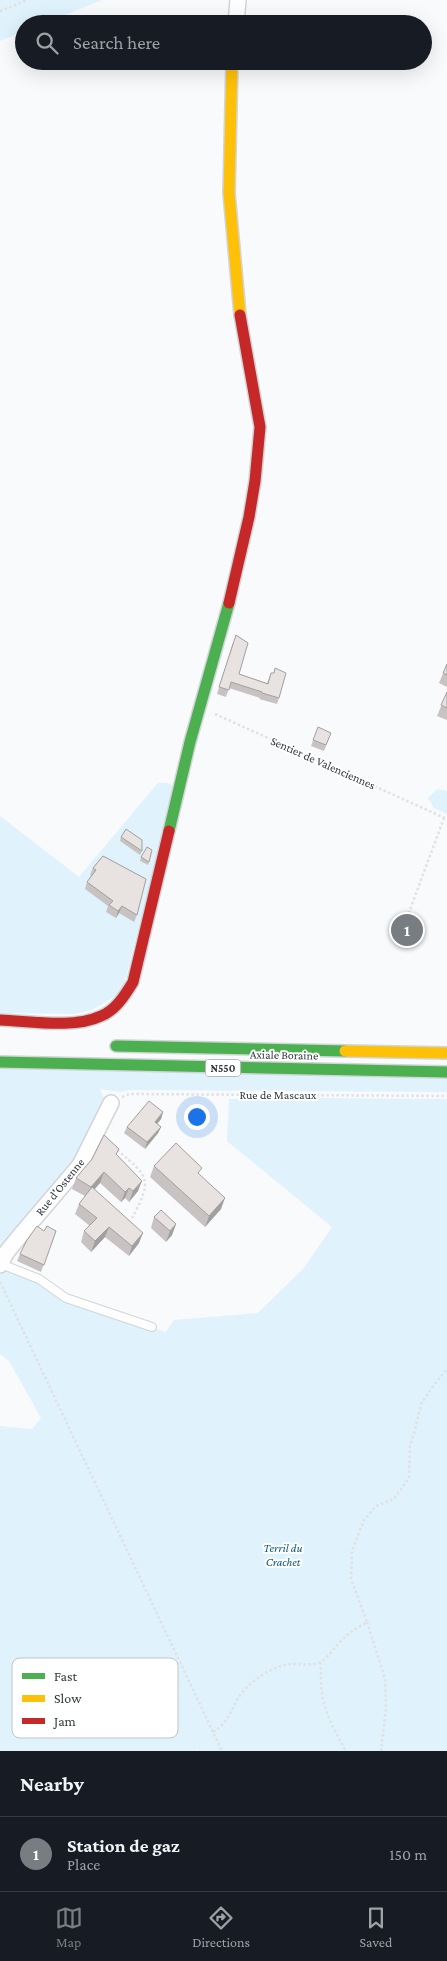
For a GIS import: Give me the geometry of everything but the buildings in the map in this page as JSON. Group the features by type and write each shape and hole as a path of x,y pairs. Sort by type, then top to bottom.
{"main road":[{"path":"0,1020 83,1021 100,1017 114,1009 126,996 139,965 190,742 224,624 249,517 260,427 241,327 235,277 229,193 232,70"},
{"name":"Axiale Boraine","path":"109,1046 447,1053"},
{"name":"Axiale Boraine","path":"0,1062 447,1072"}],"street":[{"path":"237,15 238,0"},
{"name":"Rue d'Ostenne","path":"1,1264 13,1244 80,1165 111,1103"}],"lane":[{"path":"1,1264 39,1279 66,1298 152,1327"}],"path":[{"path":"0,11 28,0"},
{"name":"Sentier de Valenciennes","path":"200,708 446,819"},
{"path":"406,923 446,819"},
{"name":"Rue de Mascaux","path":"111,1103 129,1094 447,1096"},
{"path":"116,1149 141,1170 144,1178 145,1195 132,1218"},
{"path":"0,1282 178,1658"},
{"path":"382,1751 386,1708 385,1679 351,1579 351,1561 354,1544 364,1520 376,1506 394,1499 409,1478 410,1445 421,1404 447,1369"},
{"path":"213,1732 228,1720 235,1704 246,1688 264,1674 276,1667 320,1662 349,1634 367,1622"},
{"path":"178,1658 222,1751"},
{"path":"320,1662 322,1693 327,1712 346,1751"}],"green space":[{"path":"0,0 102,0 65,15 15,15 15,35 0,41"},
{"path":"158,783 167,783 175,786 122,992 92,1010 75,1014 0,1013 0,816 79,877"},
{"path":"437,789 447,791 447,814 434,808 428,798"},
{"path":"0,1062 447,1072 447,1092 129,1090 120,1092 100,1089 105,1101 97,1133 0,1251"},
{"name":"Terril du Crachet","path":"229,1099 447,1099 447,1751 198,1751 196,1746 197,1751 0,1751 0,1426 32,1429 41,1418 9,1361 0,1354 0,1265 39,1279 66,1298 166,1332 174,1320 258,1313 304,1268 332,1227 227,1141"}],"traffic: fast":[{"path":"169,831 190,742 229,603"},
{"path":"116,1046 345,1051"},
{"path":"0,1062 447,1072"}],"traffic: slow":[{"path":"232,70 229,193 240,315"},
{"path":"345,1051 447,1053"}],"traffic: jam":[{"path":"229,603 249,517 255,481 260,427 240,315"},
{"path":"0,1020 52,1023 78,1022 101,1016 120,1002 133,982 169,831"}],"place":[{"name":"Station de gaz","path":"407,930"}]}
